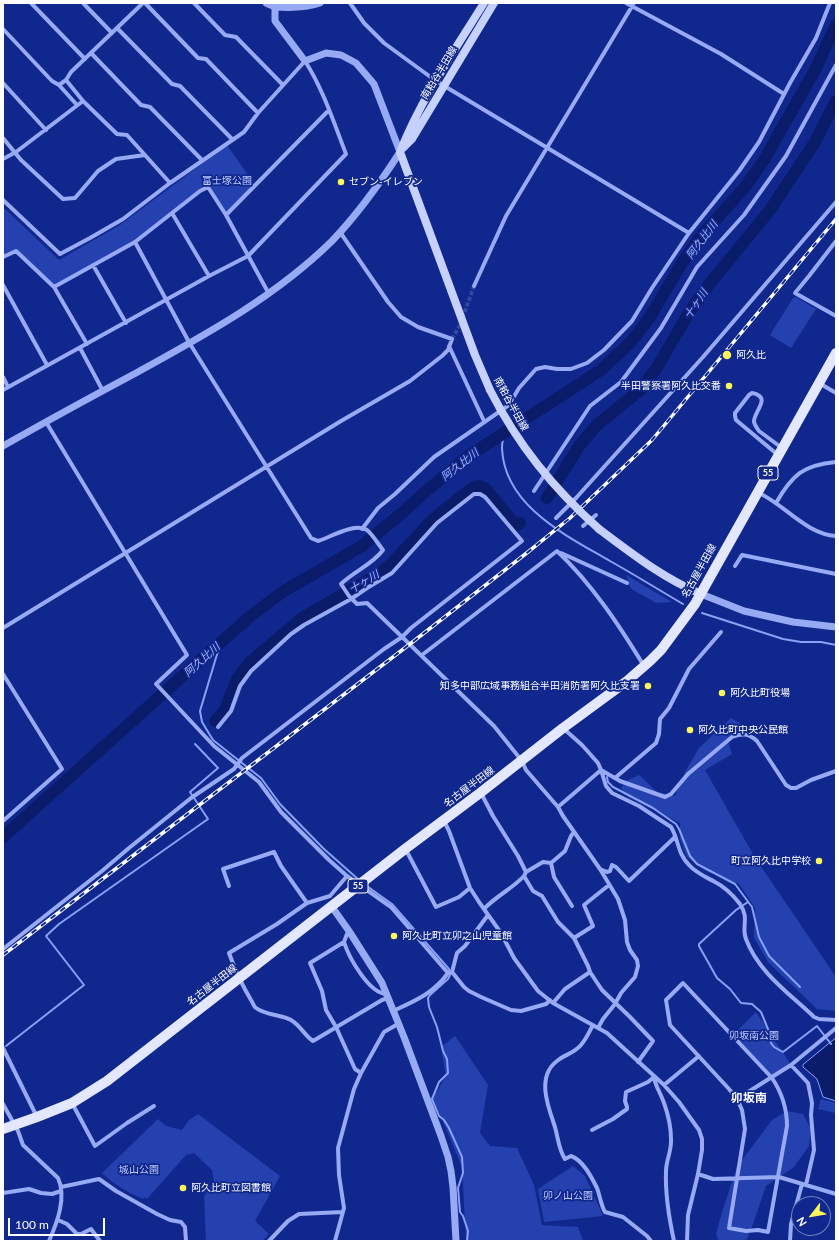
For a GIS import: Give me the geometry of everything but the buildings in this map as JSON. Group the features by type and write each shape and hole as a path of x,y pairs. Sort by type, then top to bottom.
{"main road":[{"name":"南粕谷半田線","path":"484,3 412,139 400,152 475,355 490,390 508,423 531,457 562,494 599,529 638,558 663,574 701,594"},
{"name":"南粕谷半田線","path":"440,84 494,3"},
{"name":"名古屋半田線","path":"3,1129 72,1103 107,1081 405,849 627,681 644,666 661,650 692,609 836,354"}],"street":[{"path":"31,3 85,59"},
{"path":"83,3 112,33"},
{"path":"59,85 66,80 71,72 142,3 198,58 206,59 258,113"},
{"path":"194,3 225,35 236,37 282,86"},
{"path":"266,3 280,6 302,7 320,3"},
{"path":"350,3 364,23 384,43 440,84 688,233"},
{"path":"626,3 633,5 721,54 784,94"},
{"path":"364,529 378,508 434,457 509,405 519,388 536,369 545,367 571,369 587,363 604,350 632,321 688,233 739,171 759,142 816,38 830,3"},
{"path":"474,286 506,216 633,5"},
{"path":"3,390 248,256 346,154 329,110 310,68 275,21 280,6"},
{"path":"117,28 172,84 180,86 232,139"},
{"path":"3,29 52,80 59,85 76,105"},
{"path":"91,53 142,105 150,107 202,160"},
{"path":"3,200 60,254 123,219 170,183 244,132 258,113 305,61 326,53 341,54 356,63 374,84 400,152 377,186 340,232 306,264 269,294 190,344 103,390 3,446"},
{"path":"534,491 590,406 621,382 661,328 697,267 744,215 786,156 836,65"},
{"path":"66,80 83,101 117,134 127,135 170,183"},
{"path":"3,83 46,130"},
{"path":"3,158 16,152 83,101"},
{"path":"226,215 329,110"},
{"path":"3,138 21,160 63,199 75,198 98,171 116,159 145,155"},
{"path":"54,287 135,242 200,191 208,187 226,215 269,294"},
{"path":"556,518 576,498 703,357 836,202"},
{"path":"172,213 209,276"},
{"path":"3,628 267,466 410,381 448,350 452,339 418,327 401,317 388,302 340,232"},
{"path":"836,241 795,293 836,316"},
{"path":"135,242 190,344 311,538 318,541 343,531 364,529"},
{"path":"3,257 16,251 54,287 87,344"},
{"path":"93,265 126,322"},
{"path":"3,285 47,365"},
{"path":"449,346 484,421"},
{"path":"80,348 103,390"},
{"path":"3,377 8,387"},
{"path":"819,383 836,393"},
{"path":"742,425 749,425 755,418 762,404 762,401 756,394 752,393 749,395 736,412 736,420 742,425 780,451"},
{"path":"755,418 754,423 759,431 780,451"},
{"path":"46,422 187,655 156,684 214,746 258,782 281,812 329,860 347,876 391,907 469,991 511,1010 521,1011 552,1002 565,989 590,972"},
{"path":"776,503 786,486 798,474 817,465 836,462"},
{"path":"757,492 776,503 817,532 836,536"},
{"path":"3,949 190,799 234,769 248,753 384,649 402,637 411,628 522,541 485,498 480,494 474,494 437,523 392,573 304,624 291,634 251,671 240,686 231,711 218,727"},
{"path":"583,526 596,515"},
{"path":"364,529 383,550 379,555 341,584 350,598 357,604 367,603 494,726 522,761 526,770 558,807 600,869 618,899 625,920 627,942 630,950 637,960 638,966 635,977 624,989 598,1028"},
{"path":"557,551 627,583"},
{"path":"422,655 557,551"},
{"path":"557,551 571,564 619,625 644,666"},
{"path":"735,566 742,555 836,574"},
{"path":"701,594 744,611 793,622 836,627"},
{"path":"615,778 656,743 659,734 660,719 669,708 689,669 721,632"},
{"path":"3,674 62,769 3,821"},
{"path":"563,728 582,745 601,770 620,781 665,797 671,794 688,774 732,737 738,734 751,736 757,741 786,785 791,788 796,788 811,780 836,771"},
{"path":"558,807 601,770"},
{"path":"601,770 603,780 612,793 654,814 671,827 676,837 679,851 689,866 725,888 740,904 746,918 746,939 761,967 814,1017 819,1019 836,1020"},
{"path":"480,793 518,856 533,891 542,896 558,922 574,938 590,972 602,990 653,1041 638,1062"},
{"path":"444,820 470,888 501,933 514,958 538,991 552,1002 607,1033 664,1085 679,1102 701,1135 702,1150 688,1215 687,1241"},
{"path":"484,909 493,899 518,882 525,874 543,862 551,862 565,851 574,832"},
{"path":"600,869 607,872 610,871 612,865 616,867 629,881 676,837"},
{"path":"405,849 436,907 459,897 470,888"},
{"path":"230,886 223,869 274,852 281,866 307,903"},
{"path":"551,862 554,877 572,906"},
{"path":"347,876 330,896 307,903 277,924 229,953 239,979 256,1008 275,1016 282,1016 291,1020 300,1027 307,1037 313,1041 387,996"},
{"path":"574,938 593,926 584,905 609,885"},
{"path":"332,907 350,932 382,983 448,1157 453,1187 456,1241"},
{"path":"393,1011 423,997 442,982 450,972 457,954 465,946 488,915"},
{"path":"350,932 347,934 344,942 310,963 322,991 326,1010 336,1027 355,1069 361,1073"},
{"path":"344,942 352,960 368,983 381,994 387,996"},
{"path":"684,983 772,1078 781,1094 786,1110 787,1126 768,1232 758,1230 746,1231 729,1228 745,1129 742,1110 730,1089 699,1056 670,1025 666,1000 684,983"},
{"path":"335,1241 344,1208 339,1175 338,1148 354,1089 361,1073 384,1032 398,1024"},
{"path":"593,1025 585,1040 579,1047 555,1062 546,1076 546,1096 549,1110 565,1159 571,1156 585,1168 597,1188 606,1212 623,1218 647,1236 651,1241"},
{"path":"737,1099 791,1065 836,1028"},
{"path":"3,1048 37,1117"},
{"path":"664,1085 699,1056"},
{"path":"790,1241 791,1224 814,1150 811,1115 812,1103 808,1083 791,1065"},
{"path":"592,1130 613,1119 627,1109 625,1101 626,1092 654,1077"},
{"path":"654,1077 657,1088 664,1102 672,1139 672,1147 667,1162 666,1175 667,1204 674,1241"},
{"path":"72,1103 95,1146 154,1106"},
{"path":"3,1104 18,1131 23,1145 58,1178 61,1189 61,1200 58,1220 49,1241"},
{"path":"698,1174 713,1179 738,1177 779,1177 836,1194"},
{"path":"3,1193 29,1189 41,1193 52,1194 61,1189 99,1179 116,1191 157,1214 170,1220 181,1222 185,1227 186,1241"},
{"path":"269,1241 288,1221 299,1214 343,1212"},
{"path":"58,1220 67,1224 77,1234 81,1234 91,1229 100,1241"}],"green space":[{"name":"富士塚公園","path":"227,145 255,185 226,215 208,187 135,242 54,287 16,251 3,257 3,210 5,209 59,260 120,225"},
{"path":"796,297 816,309 791,348 770,335 793,298"},
{"path":"626,575 672,602 656,603 633,590 630,587"},
{"path":"731,718 746,727 728,742 732,754 705,770 754,856 836,977 836,1011 817,1009 768,962 754,938 755,908 739,884 706,871 687,857 680,839 680,823 628,797 621,788 626,781 639,775 657,792 675,796 685,772 699,748"},
{"name":"卯坂南公園","path":"756,1012 791,1065 772,1078 732,1036"},
{"path":"455,1036 488,1085 480,1133 490,1146 517,1148 534,1185 542,1225 578,1227 583,1241 466,1241 462,1167 433,1098 446,1076 441,1047"},
{"path":"821,1099 836,1103 836,1113 818,1109"},
{"path":"787,1111 803,1114 811,1129 809,1146 794,1167 766,1186 746,1241 719,1241 716,1234 737,1167 772,1120"},
{"name":"城山公園","path":"198,1114 280,1176 255,1221 269,1234 262,1241 206,1241 204,1197 214,1181 212,1170 194,1153 186,1155 147,1199 145,1197 143,1199 127,1191 111,1181 102,1173 158,1119 166,1126 182,1130 188,1121"},
{"name":"卯ノ山公園","path":"573,1166 585,1176 603,1216 544,1222 538,1189"}],"shaded area":[{"path":"836,1038 836,1101 823,1097 817,1079 803,1067 803,1065"}],"waterway":[{"name":"阿久比川","path":"3,837 253,614 284,591 362,546 467,457 601,370 631,342 650,317 682,263 702,235 746,186 764,160 815,70 836,25"},
{"name":"十ヶ川","path":"547,498 579,446 597,425 640,390 656,369 690,311 711,282 770,210 815,142 836,101"},
{"path":"504,433 502,448 505,468 514,487 526,503 557,530 683,604"},
{"name":"十ヶ川","path":"215,721 225,710 237,679 249,663 302,618 377,575 390,565 433,519 472,488 479,486 486,489 516,526 520,523"},
{"path":"702,613 783,639 801,642 821,642 836,645"},
{"path":"217,646 218,651 200,711 202,722 213,740 261,778 280,804 324,849 359,880"},
{"path":"6,1046 84,985 46,936 59,924 208,819 190,792 218,768 195,744"},
{"path":"607,777 608,782 613,787 653,808 676,824 690,856 697,864 735,884 752,907 759,937 769,956 800,987"},
{"path":"364,884 392,904 449,969 450,975 448,979 428,998 429,1007 447,1059 448,1073 439,1082 432,1099 439,1116 444,1120 449,1128 462,1157 463,1173 458,1188 460,1212 463,1216 468,1231 467,1241"},
{"path":"748,902 736,910 699,944 717,978 730,989 741,1003 752,1004 761,1012 770,1034 771,1043 774,1047 783,1052 817,1026 831,1044"}],"tunnel":[{"path":"452,339 460,325 474,286"}],"railway":[{"path":"3,955 410,644 570,518 652,440 836,219"}],"place":[{"name":"セブン-イレブン","path":"341,182"},
{"name":"阿久比","path":"727,355"},
{"name":"半田警察署阿久比交番","path":"729,386"},
{"name":"知多中部広域事務組合半田消防署阿久比支署","path":"648,686"},
{"name":"阿久比町役場","path":"722,693"},
{"name":"阿久比町中央公民館","path":"690,730"},
{"name":"町立阿久比中学校","path":"819,861"},
{"name":"阿久比町立卯之山児童館","path":"394,936"},
{"name":"阿久比町立図書館","path":"183,1188"}],"district":[{"name":"卯坂南","path":"749,1098"}]}
